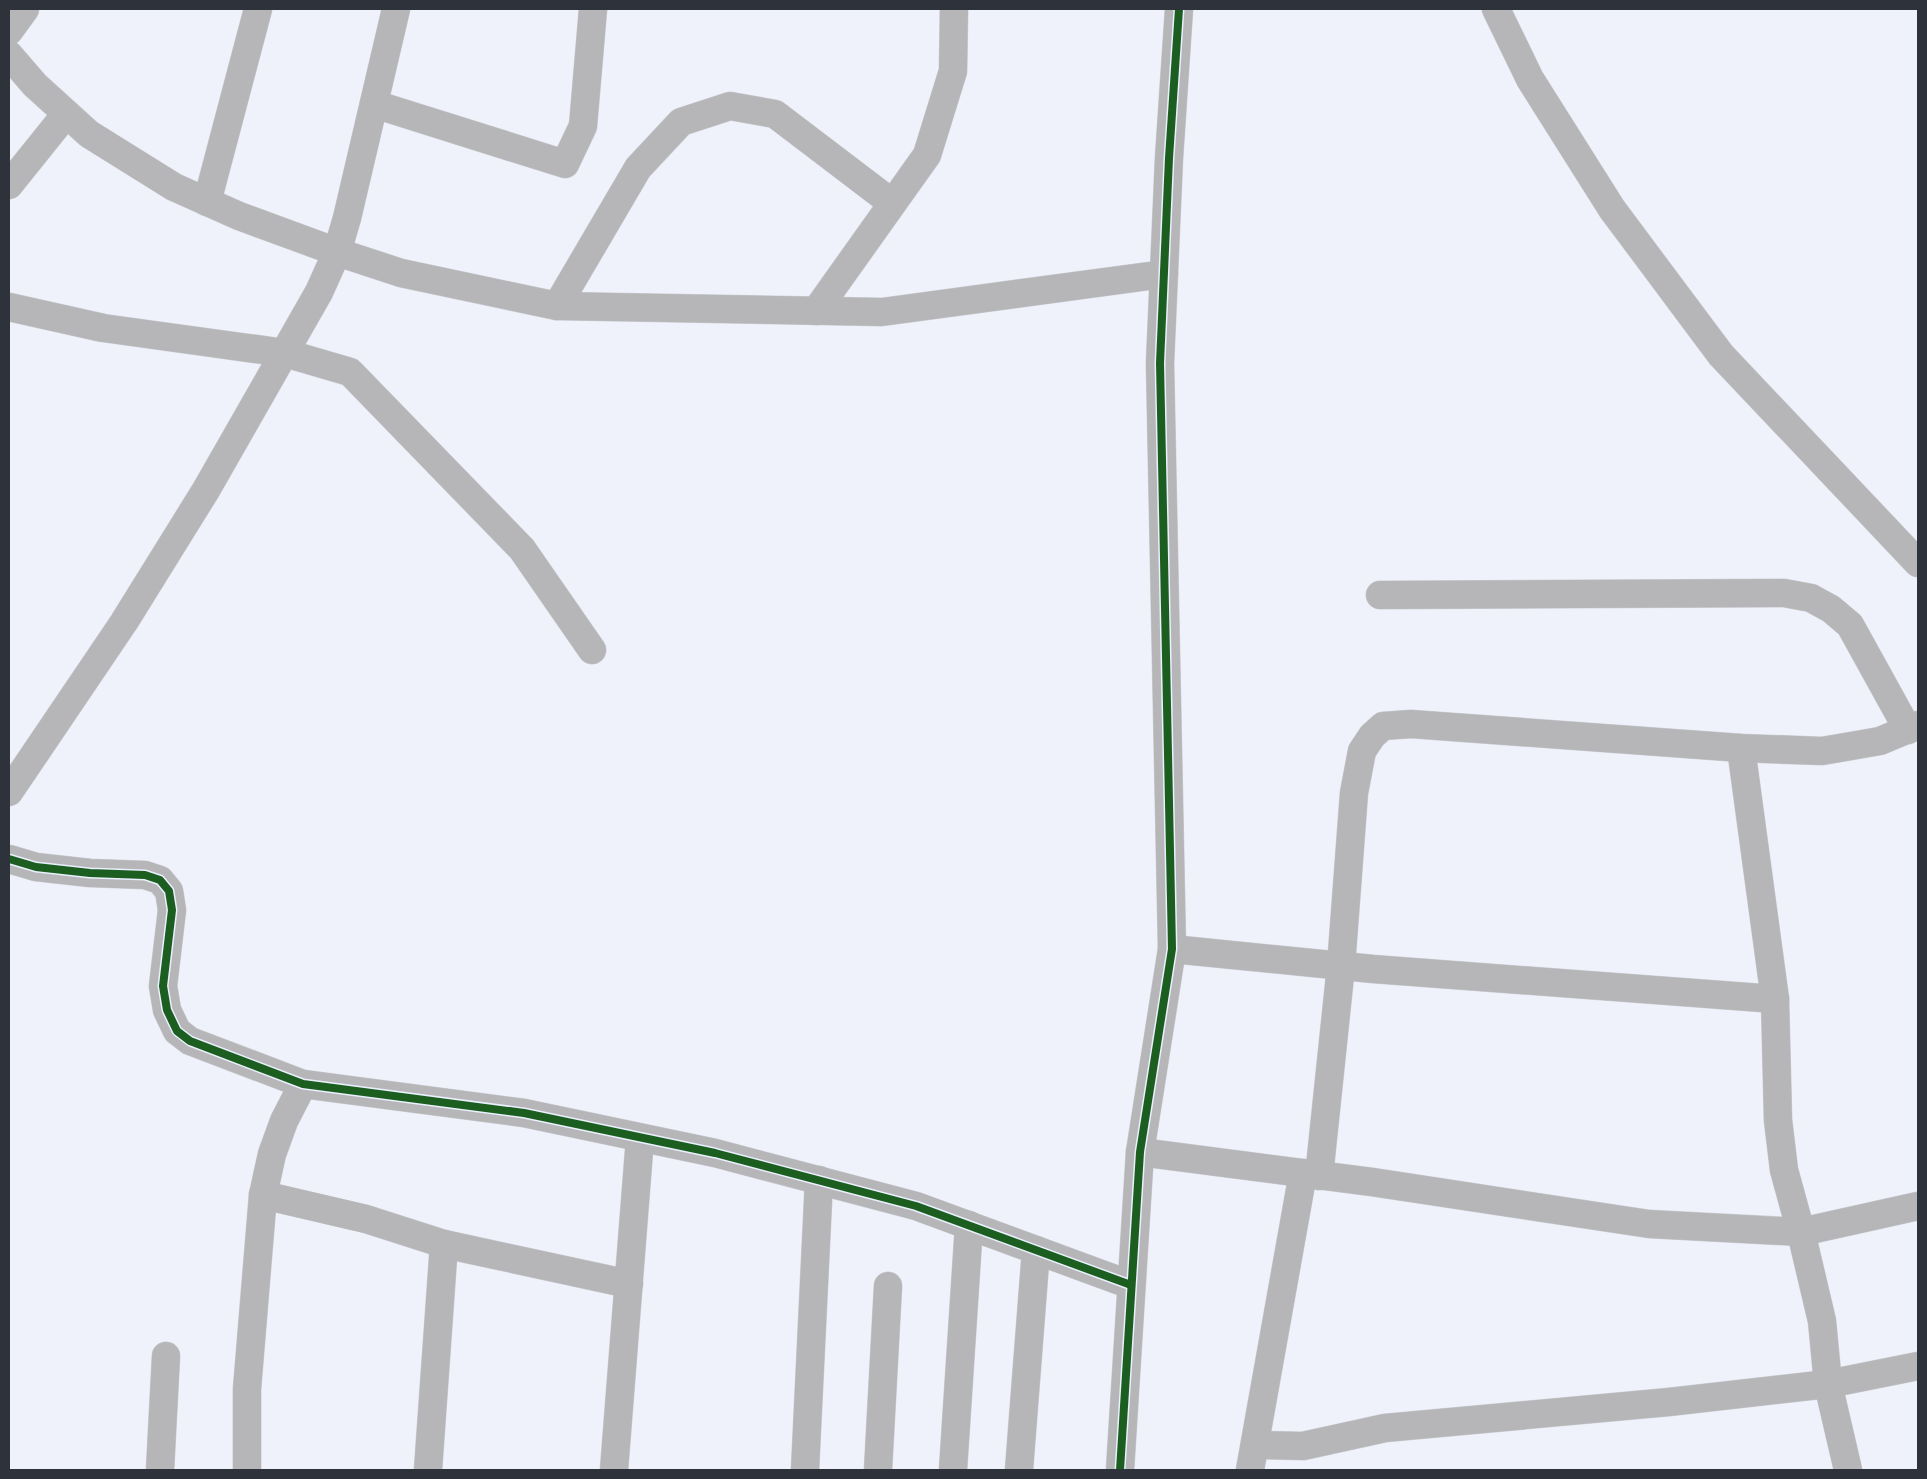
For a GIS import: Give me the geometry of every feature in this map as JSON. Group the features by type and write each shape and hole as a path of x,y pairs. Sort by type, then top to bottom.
{"street":[{"path":"9,31 25,9"},
{"path":"207,202 258,9"},
{"path":"9,792 124,622 206,490 319,292 336,252 347,218 396,9"},
{"path":"374,104 564,164 584,126 593,9"},
{"path":"816,311 927,155 953,71 954,9"},
{"path":"1120,1470 1140,1152 1172,950 1160,363 1179,9"},
{"path":"1496,9 1530,79 1612,209 1721,355 1918,563"},
{"path":"9,55 35,85 89,134 174,187 239,216 336,252 402,273 557,306 882,312 1164,274"},
{"path":"557,306 638,168 681,122 730,106 775,114 892,203"},
{"path":"9,185 66,114"},
{"path":"9,307 103,328 285,353 350,372 522,549 592,650"},
{"path":"1380,594 1784,593 1811,598 1831,609 1850,625 1913,727 1880,741 1822,752 1741,748 1411,724 1383,726 1372,736 1362,751 1354,793 1341,966 1311,1174 1252,1458 1385,1428 1669,1402 1828,1384 1918,1366"},
{"path":"1741,748 1775,999 1778,1120 1784,1170 1822,1321 1828,1384 1848,1470"},
{"path":"9,859 36,867 90,873 144,875 160,880 169,891 172,910 164,986 167,1010 176,1031 190,1041 303,1084 524,1113 715,1153 916,1206 1131,1285"},
{"path":"1172,950 1341,966 1775,999"},
{"path":"247,1470 247,1389 263,1195 272,1154 284,1121 303,1084"},
{"path":"614,1470 640,1138"},
{"path":"1140,1152 1311,1174 1649,1224 1801,1232 1918,1206"},
{"path":"804,1470 819,1180"},
{"path":"263,1195 366,1219 444,1244 629,1284"},
{"path":"954,1470 969,1225"},
{"path":"428,1470 444,1244"},
{"path":"1019,1470 1036,1250"},
{"path":"878,1470 888,1286"},
{"path":"160,1470 166,1356"}],"cycle path":[{"path":"1120,1470 1140,1152 1172,949 1160,363 1169,158 1179,9"},
{"path":"9,859 36,867 90,873 145,875 160,880 169,891 172,910 163,986 167,1010 177,1031 190,1041 303,1084 524,1113 715,1153 916,1206 1131,1285"}]}
